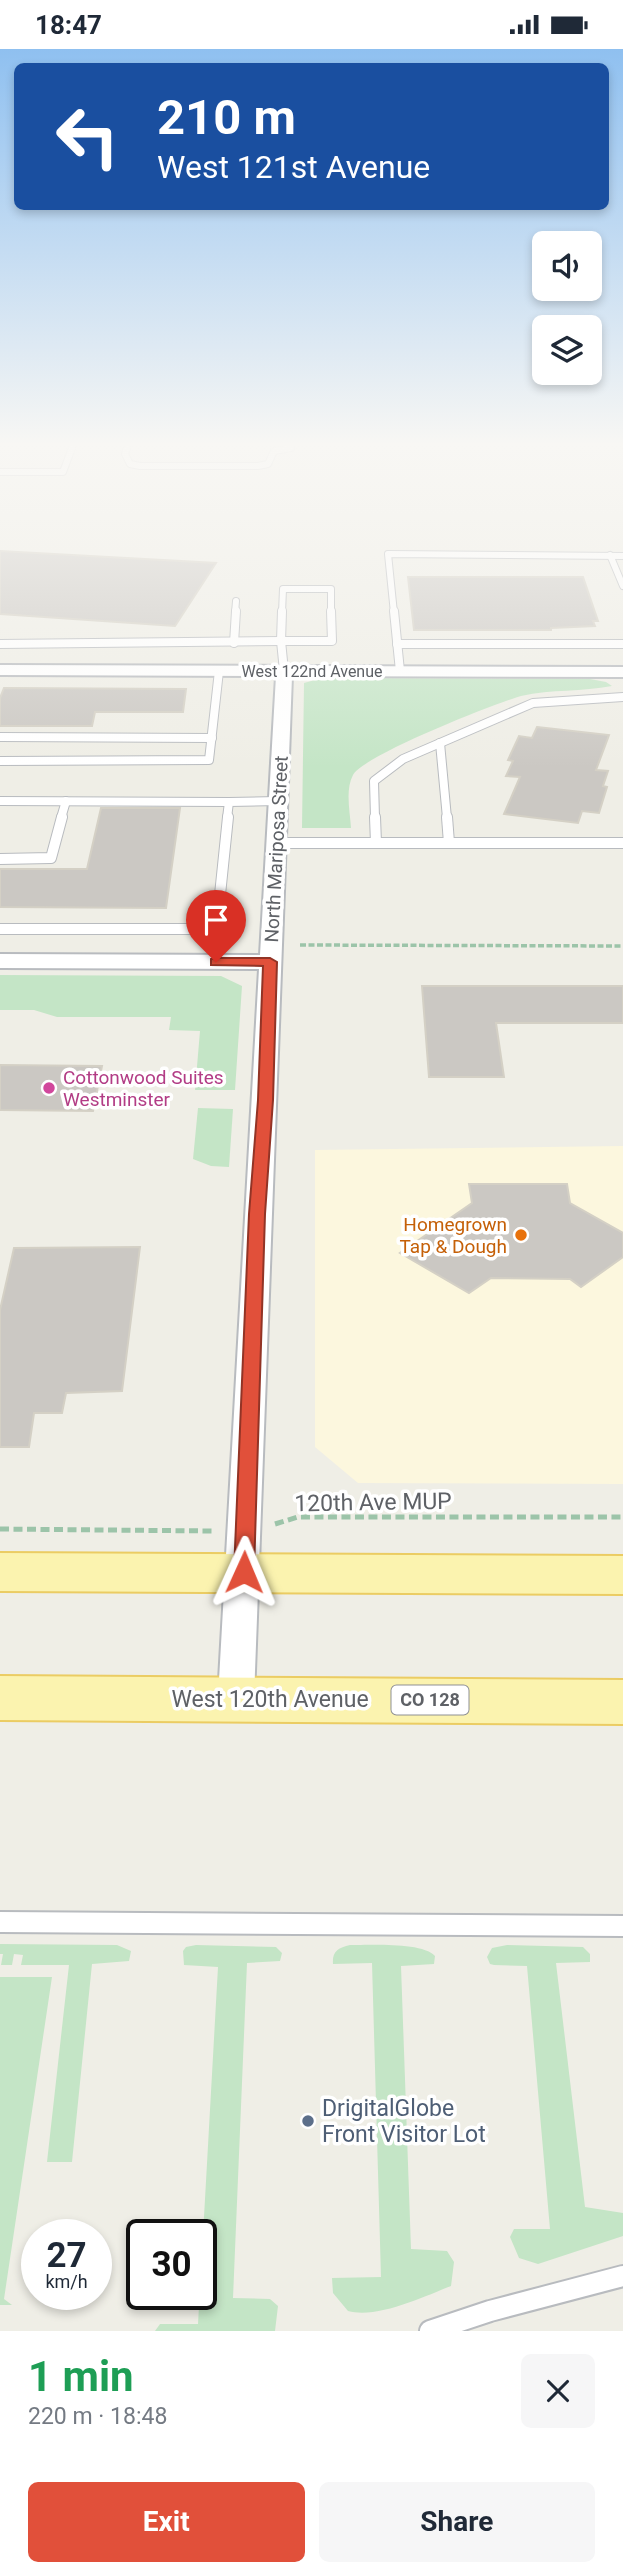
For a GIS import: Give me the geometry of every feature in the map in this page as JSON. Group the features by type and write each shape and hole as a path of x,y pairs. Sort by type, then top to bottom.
{"main road":[{"path":"0,1572 244,1552 623,1575"},
{"name":"West 120th Avenue","path":"0,1698 623,1702"}],"street":[{"name":"West 122nd Avenue","path":"0,670 623,672"},
{"name":"North Mariposa Street","path":"236,1698 284,671"},
{"path":"0,961 270,962"}],"lane":[{"path":"388,554 400,671"},
{"path":"498,554 623,556"},
{"path":"610,555 623,586"},
{"path":"0,644 234,643 281,642 332,641 331,589 283,589 281,642 284,671"},
{"path":"234,643 236,601"},
{"path":"397,644 623,644"},
{"path":"0,761 209,760 219,671"},
{"path":"376,843 374,781 403,759 533,703 623,697"},
{"path":"0,737 212,738"},
{"path":"440,743 449,843"},
{"path":"0,801 278,801"},
{"path":"0,859 51,858 66,801"},
{"path":"0,929 195,929 218,913 229,802"},
{"path":"276,843 623,843"},
{"path":"0,1922 623,1926"},
{"path":"430,2331 490,2311 623,2276"}],"path":[{"path":"300,945 623,946"},
{"name":"120th Ave MUP","path":"0,1529 244,1552 298,1517 623,1517"}],"shaded area":[{"path":"623,1146 623,1484 358,1483 315,1447 315,1150"}],"green space":[{"path":"322,678 590,679 612,686 521,696 404,743 362,766 353,775 349,794 351,828 302,828 304,683"},
{"path":"0,975 221,976 242,986 235,1090 195,1090 200,1031 169,1030 171,1017 57,1017 34,1010 0,1010"},
{"path":"198,1108 233,1109 229,1167 211,1166 193,1159"},
{"path":"0,1944 117,1945 131,1951 129,1961 92,1964 72,2162 47,2162 69,1965 21,1965 23,1955 14,1954 12,1965 1,1965 3,1954 0,1954"},
{"path":"350,1945 408,1946 435,1956 434,1964 401,1966 411,2249 447,2251 454,2262 451,2286 400,2306 360,2313 348,2311 333,2293 332,2278 381,2277 372,1963 333,1964 337,1951"},
{"path":"507,1945 583,1947 590,1954 590,1962 556,1963 585,2207 623,2213 623,2236 538,2264 519,2258 510,2237 514,2229 550,2229 527,1966 494,1965 490,1964 487,1957 492,1948"},
{"path":"186,1947 276,1947 282,1953 280,1961 247,1963 233,2298 270,2299 278,2306 275,2331 155,2331 160,2324 198,2324 199,2310 217,2310 217,2219 204,2219 218,1967 184,1965 183,1951"},
{"path":"0,1977 52,1977 4,2299 12,2305 0,2305"}],"building":[{"path":"0,554 63,554 216,563 175,626 0,614"},
{"path":"408,577 583,577 598,621 593,621 595,626 551,630 414,630"},
{"path":"4,688 186,689 183,712 95,712 92,726 0,726 0,698"},
{"path":"537,727 609,735 596,770 608,771 603,786 607,787 599,813 582,811 578,823 504,814 520,777 506,776 513,761 508,760 519,736 532,738"},
{"path":"101,808 180,808 166,908 0,907 0,869 87,869"},
{"path":"422,986 623,986 623,1023 496,1023 504,1077 429,1077"},
{"name":"Cottonwood Suites Westminster","path":"0,1065 102,1066 93,1111 0,1110"},
{"path":"469,1184 567,1184 570,1203 623,1233 623,1257 581,1287 570,1279 491,1278 469,1293 400,1253 472,1203"},
{"path":"140,1247 122,1391 66,1393 62,1413 34,1413 29,1447 0,1447 0,1310 14,1248"}],"place":[{"name":"Cottonwood Suites Westminster","path":"49,1088"},
{"name":"Homegrown Tap & Dough","path":"521,1235"},
{"name":"DrigitalGlobe Front Visitor Lot","path":"308,2121"}],"route":[{"path":"216,962 270,962 265,1100 257,1214 244,1572"}]}
